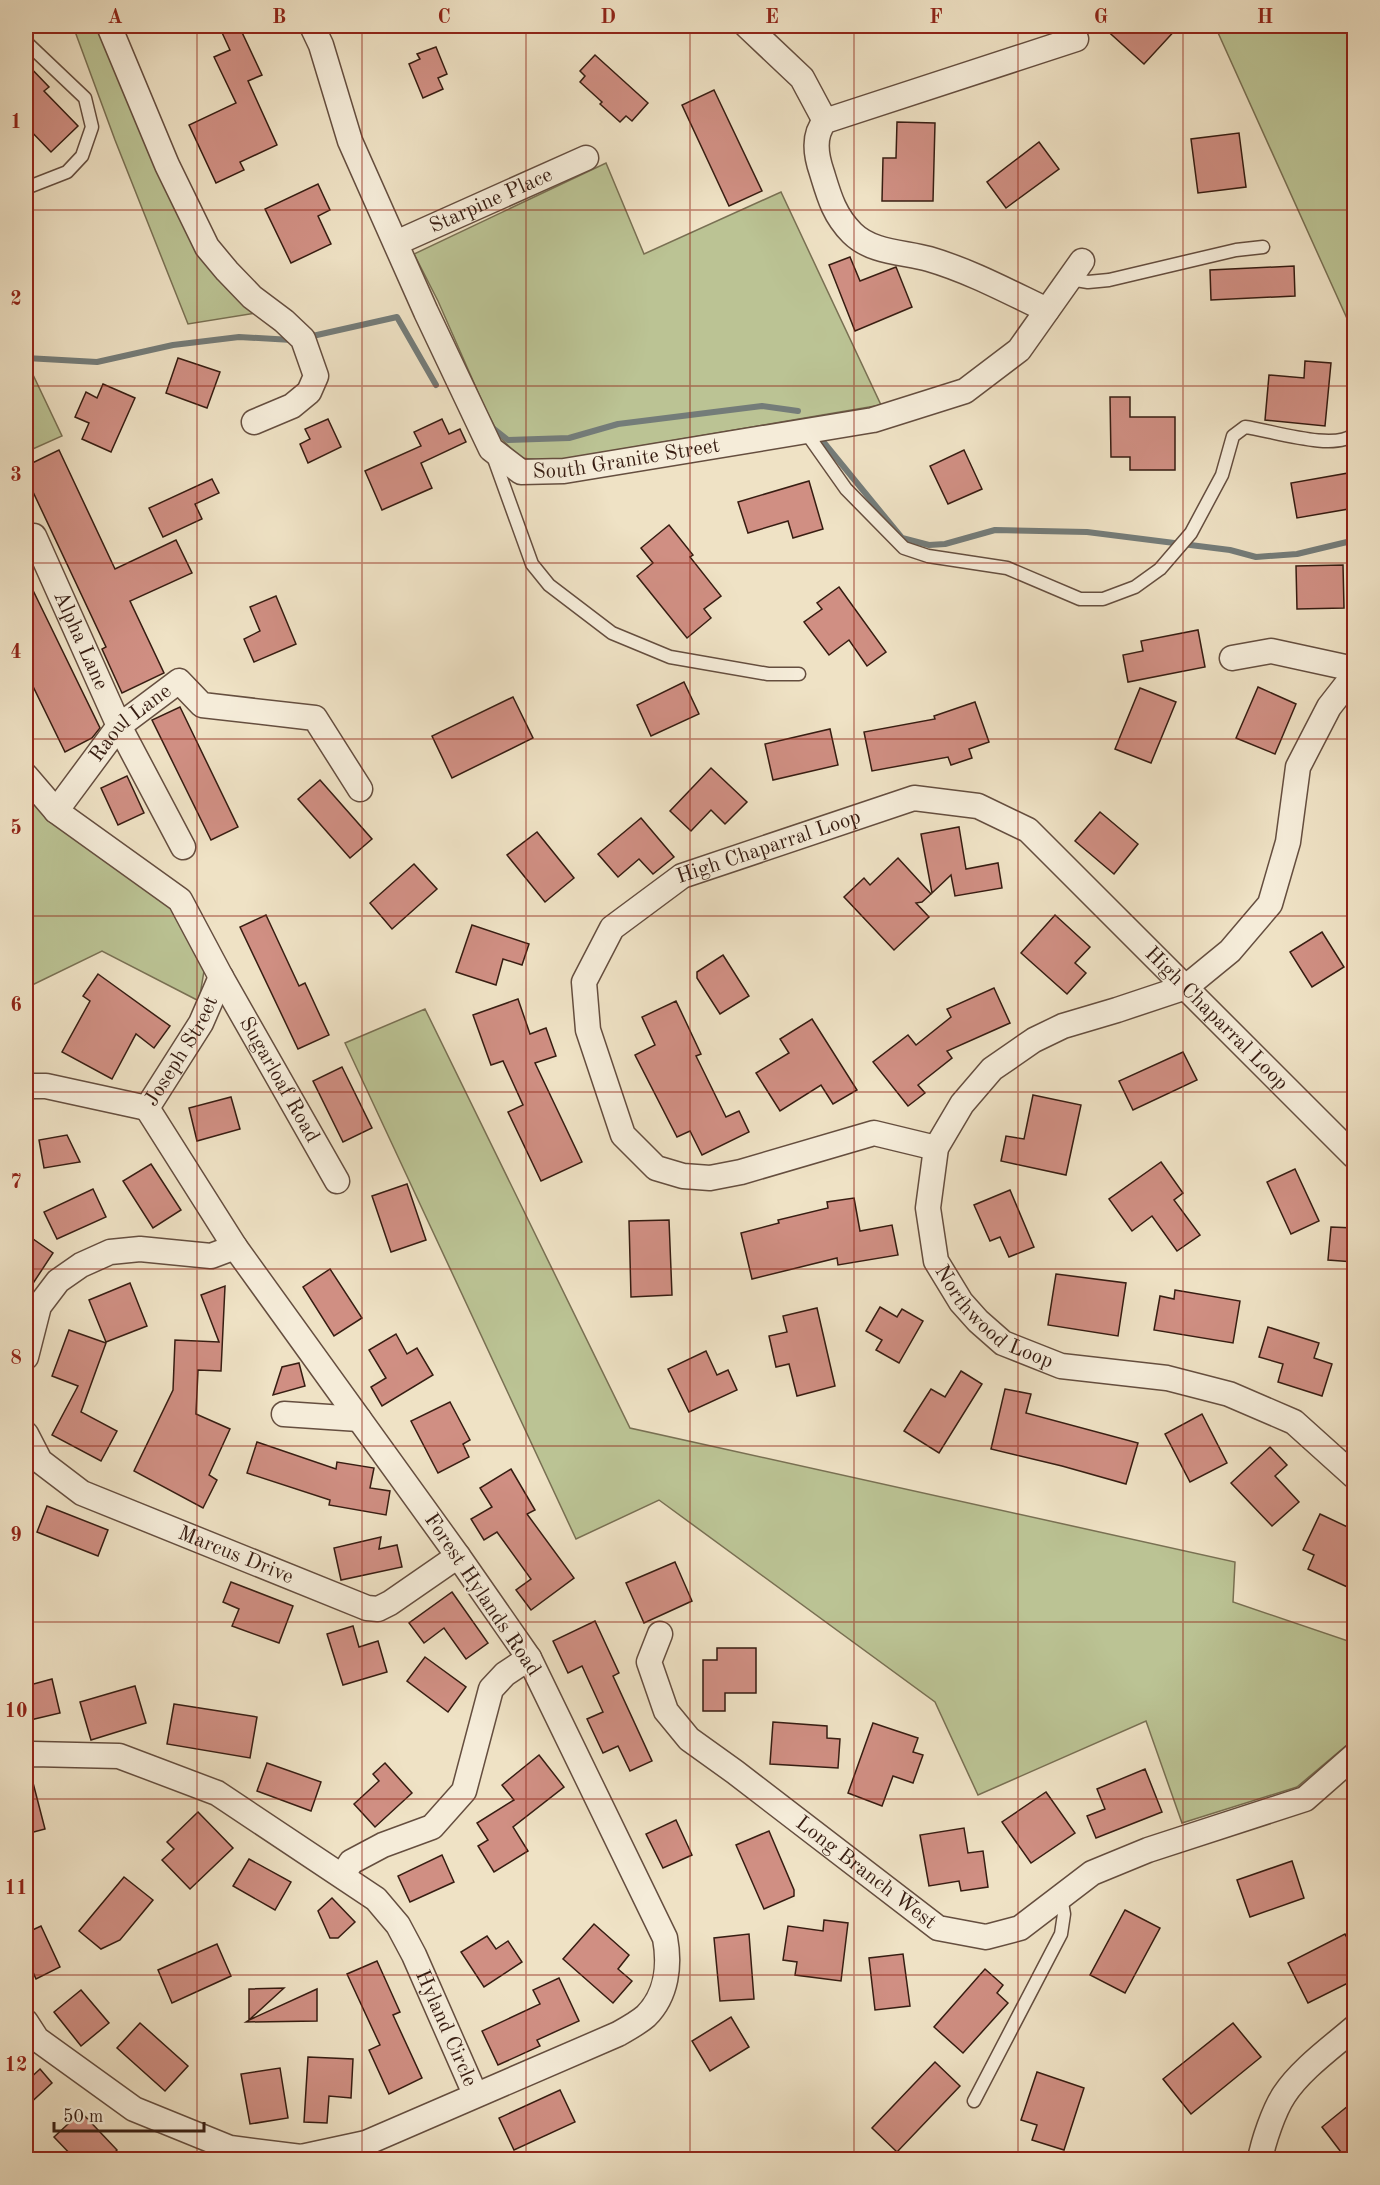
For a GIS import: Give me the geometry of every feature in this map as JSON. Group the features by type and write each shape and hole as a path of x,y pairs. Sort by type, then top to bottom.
{"street":[{"path":"109,26 167,165 207,247 227,272 252,297 284,321 305,344 316,376 309,392 292,406 254,422"},
{"name":"South Granite Street","path":"312,26 321,45 350,141 459,382 491,449 520,472 564,471 873,420 965,391 1019,350 1076,270"},
{"path":"747,26 802,78 825,121"},
{"path":"1047,310 973,275 929,259 874,247 853,234 835,212 817,160 818,130 825,121 1076,39"},
{"name":"Starpine Place","path":"396,243 586,158"},
{"name":"Alpha Lane","path":"26,539 34,536 119,726 183,847"},
{"path":"1232,658 1271,651 1354,669"},
{"name":"Northwood Loop","path":"1354,675 1329,707 1298,767 1288,842 1270,904 1230,951 1186,987 1117,1011 1063,1026 1034,1040 993,1069 962,1104 936,1148 928,1208 936,1261 961,1302 1003,1343 1061,1366 1167,1378 1229,1394 1294,1422 1354,1476"},
{"name":"Raoul Lane","path":"56,811 119,726 180,681 202,705 315,718 360,789"},
{"path":"26,776 56,811 180,900 221,977"},
{"name":"High Chaparral Loop","path":"936,1148 874,1132 741,1172 710,1178 683,1176 656,1168 623,1135 588,1030 584,982 612,928 682,876 914,798 978,806 1028,830 1354,1156"},
{"name":"Joseph Street","path":"26,1086 46,1086 147,1108 201,1023 221,977"},
{"name":"Sugarloaf Road","path":"221,977 337,1181"},
{"name":"Forest Hylands Road","path":"147,1108 235,1247 529,1658 665,1938 669,1957 666,1979 656,2002 645,2016 618,2034 476,2094"},
{"path":"26,1357 39,1306 58,1281 81,1265 110,1252 141,1249 212,1256 235,1247"},
{"path":"284,1414 359,1419"},
{"name":"Marcus Drive","path":"26,1434 40,1461 82,1492 367,1608 378,1609 390,1603 458,1556"},
{"name":"Long Branch West","path":"660,1634 649,1662 666,1711 688,1739 735,1772 938,1928 986,1937 1020,1928 1092,1873 1101,1869 1305,1799 1354,1756"},
{"path":"343,1875 351,1862 383,1845 432,1827 464,1791 491,1689 505,1674 529,1658"},
{"name":"Hyland Circle","path":"26,1755 119,1756 217,1793 376,1899 398,1925 414,1955 476,2094 366,2143 302,2157 230,2148 134,2109 37,2039 26,2022"},
{"path":"1260,2160 1262,2144 1284,2095 1315,2062 1354,2028"}],"lane":[{"path":"26,42 85,99 92,127 82,156 67,172 26,188"},
{"path":"1076,270 1088,282 1109,280 1236,250 1263,247"},
{"path":"805,431 846,489 904,548 928,556 1006,568 1080,599 1103,599 1135,586 1160,569 1191,533 1222,475 1233,436 1245,427 1321,441 1349,439 1354,434"},
{"path":"491,449 532,564 549,585 612,633 670,657 768,674 799,674"},
{"path":"974,2101 1061,1934 1064,1914 1060,1897"}],"green space":[{"path":"73,26 103,26 173,192 268,311 188,324 115,140"},
{"path":"1215,26 1354,26 1354,334"},
{"path":"606,163 644,254 781,192 881,405 552,461 520,458 500,437 414,254"},
{"path":"26,360 62,436 26,452"},
{"path":"26,789 53,824 173,907 194,940 204,971 199,1001 102,951 26,988"},
{"path":"425,1009 630,1428 1235,1562 1233,1602 1354,1643 1354,1739 1297,1787 1182,1823 1146,1721 978,1795 935,1702 659,1500 576,1539 345,1043"}],"building":[{"path":"219,26 239,26 262,75 248,81 277,145 240,162 244,170 216,183 189,125 236,103 214,57 230,50"},
{"path":"1102,26 1179,26 1144,64"},
{"path":"436,47 447,74 438,78 443,89 423,98 409,64 420,59 417,54"},
{"path":"595,55 648,103 632,121 626,116 620,122 580,82 585,76 580,71"},
{"path":"26,63 49,87 44,91 78,126 51,152 26,126"},
{"path":"714,90 762,191 729,206 682,105"},
{"path":"897,122 935,123 933,201 882,201 883,158 896,158"},
{"path":"1239,133 1246,187 1198,193 1191,139"},
{"path":"1039,142 1059,169 1006,208 987,182"},
{"path":"318,184 330,210 318,216 331,244 291,263 265,209"},
{"path":"850,257 860,281 896,267 912,307 855,331 829,265"},
{"path":"1294,266 1295,296 1211,300 1210,270"},
{"path":"178,358 220,372 207,408 166,393"},
{"path":"1305,361 1331,363 1325,426 1265,420 1269,375 1304,378"},
{"path":"103,384 135,398 111,452 82,439 89,423 75,417 86,392 97,398"},
{"path":"1110,397 1130,397 1130,417 1175,417 1175,470 1130,470 1130,457 1111,457"},
{"path":"328,419 341,447 308,463 300,444 310,439 305,429"},
{"path":"442,419 449,434 460,429 466,442 421,463 432,488 382,510 365,471 421,446 414,432"},
{"path":"59,450 115,569 176,540 192,573 130,601 164,673 122,693 102,649 106,647 26,477 26,466"},
{"path":"964,450 982,489 948,504 930,466"},
{"path":"1354,472 1354,508 1297,518 1291,483"},
{"path":"212,479 219,493 195,504 202,519 163,537 149,508"},
{"path":"809,481 823,529 793,538 788,521 748,533 738,502"},
{"path":"669,525 693,555 690,557 721,596 704,609 711,618 687,638 637,576 653,563 641,548"},
{"path":"1343,565 1344,608 1297,609 1296,566"},
{"path":"26,576 100,728 92,738 65,752 26,672"},
{"path":"839,587 886,652 867,666 849,640 829,655 804,622 822,609 817,603"},
{"path":"276,596 296,644 254,662 244,639 260,631 250,607"},
{"path":"1198,630 1205,667 1128,682 1123,655 1143,651 1141,641"},
{"path":"684,682 699,714 651,736 637,705"},
{"path":"1258,687 1296,704 1275,754 1236,738"},
{"path":"1140,688 1176,702 1151,763 1115,749"},
{"path":"513,697 533,738 452,778 432,736"},
{"path":"975,702 989,742 969,749 972,758 951,765 948,757 872,771 864,732 935,719 934,716"},
{"path":"180,707 238,827 211,840 152,720"},
{"path":"830,729 838,765 773,780 765,744"},
{"path":"711,768 747,802 725,824 711,810 691,831 670,811"},
{"path":"127,776 144,813 118,825 101,788"},
{"path":"320,780 372,839 350,858 298,799"},
{"path":"1100,812 1138,844 1114,874 1075,841"},
{"path":"641,818 674,857 653,874 639,859 618,877 598,854"},
{"path":"959,827 966,869 998,863 1002,888 955,896 951,875 932,893 921,834"},
{"path":"537,832 574,878 545,902 507,855"},
{"path":"898,858 931,894 922,902 916,903 929,917 894,950 844,897 864,878 870,885"},
{"path":"414,864 437,889 392,929 370,903"},
{"path":"266,915 299,986 305,983 329,1035 298,1049 240,927"},
{"path":"1055,915 1090,947 1075,963 1086,973 1067,994 1021,953"},
{"path":"472,925 529,944 522,965 503,959 496,985 456,972"},
{"path":"1322,932 1344,967 1312,987 1290,952"},
{"path":"723,955 749,996 720,1014 697,978 697,972"},
{"path":"98,974 170,1026 154,1048 136,1034 112,1079 62,1052 90,1001 83,996"},
{"path":"994,988 1010,1023 947,1051 952,1058 918,1085 925,1093 908,1106 873,1062 908,1035 916,1045 951,1017 947,1009"},
{"path":"518,999 530,1034 546,1028 556,1056 535,1063 582,1162 541,1181 508,1112 523,1105 503,1061 491,1065 473,1015"},
{"path":"676,1001 701,1054 696,1056 726,1117 739,1111 749,1132 702,1155 690,1131 677,1137 635,1055 655,1045 642,1017"},
{"path":"812,1019 857,1090 833,1104 821,1085 780,1111 756,1073 789,1053 780,1039"},
{"path":"1183,1052 1197,1080 1133,1110 1119,1081"},
{"path":"342,1067 372,1128 343,1142 313,1081"},
{"path":"1033,1095 1081,1105 1066,1175 1001,1161 1006,1136 1024,1139"},
{"path":"231,1097 240,1129 197,1141 189,1108"},
{"path":"67,1135 80,1162 44,1168 39,1140"},
{"path":"1161,1162 1183,1193 1174,1200 1200,1235 1177,1251 1152,1216 1132,1231 1109,1199"},
{"path":"151,1164 181,1210 153,1228 123,1181"},
{"path":"1295,1169 1319,1221 1291,1234 1267,1182"},
{"path":"407,1184 426,1240 391,1252 372,1196"},
{"path":"93,1189 106,1217 57,1239 44,1212"},
{"path":"1010,1190 1034,1247 1009,1257 1000,1237 990,1241 974,1205"},
{"path":"854,1198 860,1231 892,1225 898,1255 838,1265 837,1258 752,1279 741,1233 779,1223 778,1220 828,1208 827,1202"},
{"path":"669,1220 672,1295 631,1297 629,1221"},
{"path":"1331,1227 1354,1228 1354,1262 1328,1260"},
{"path":"26,1234 53,1253 26,1294"},
{"path":"330,1269 362,1318 334,1336 303,1287"},
{"path":"1056,1274 1126,1283 1118,1336 1048,1325"},
{"path":"130,1283 147,1326 106,1342 89,1300"},
{"path":"225,1286 221,1371 198,1370 196,1414 230,1429 209,1475 217,1480 203,1508 134,1471 173,1390 175,1340 219,1342 201,1295"},
{"path":"1175,1290 1240,1301 1233,1343 1154,1330 1160,1296 1174,1299"},
{"path":"880,1307 897,1317 902,1309 923,1321 899,1363 876,1350 882,1340 866,1331"},
{"path":"817,1308 835,1386 797,1396 789,1364 776,1367 769,1336 787,1332 783,1316"},
{"path":"1268,1327 1319,1343 1314,1358 1332,1364 1322,1396 1278,1382 1283,1364 1259,1357"},
{"path":"69,1330 106,1343 81,1412 117,1431 101,1461 52,1435 78,1386 52,1376"},
{"path":"396,1334 407,1354 417,1348 433,1375 382,1406 371,1387 386,1378 369,1350"},
{"path":"706,1351 717,1375 728,1370 737,1390 689,1412 668,1369"},
{"path":"299,1363 305,1386 273,1395 282,1367"},
{"path":"961,1371 982,1384 939,1453 904,1431 931,1389 945,1397"},
{"path":"1005,1389 1031,1394 1026,1413 1138,1443 1126,1484 991,1449"},
{"path":"450,1402 470,1440 463,1444 469,1457 438,1473 411,1421"},
{"path":"1202,1414 1227,1463 1190,1482 1165,1434"},
{"path":"257,1442 336,1469 337,1462 374,1468 370,1488 390,1491 386,1515 329,1505 330,1500 247,1473"},
{"path":"1270,1447 1287,1465 1275,1476 1299,1502 1272,1526 1231,1483"},
{"path":"511,1469 535,1510 527,1514 574,1578 531,1610 516,1590 531,1579 497,1532 484,1540 471,1519 492,1507 480,1488"},
{"path":"47,1506 108,1530 98,1556 37,1532"},
{"path":"1320,1514 1354,1530 1354,1590 1308,1569 1314,1555 1303,1550"},
{"path":"381,1537 379,1549 397,1545 402,1567 341,1580 334,1548"},
{"path":"675,1562 692,1601 644,1623 626,1583"},
{"path":"231,1582 293,1606 279,1643 232,1626 239,1609 223,1602"},
{"path":"452,1592 488,1643 466,1659 444,1628 424,1643 409,1623"},
{"path":"595,1621 619,1673 613,1676 652,1761 630,1771 618,1746 603,1753 587,1719 603,1712 582,1666 568,1673 553,1641"},
{"path":"353,1626 359,1647 378,1641 387,1672 343,1685 327,1634"},
{"path":"717,1648 756,1648 756,1693 725,1693 725,1711 703,1711 703,1660 717,1660"},
{"path":"425,1657 466,1687 448,1712 407,1681"},
{"path":"52,1679 60,1713 26,1721 26,1686"},
{"path":"135,1686 146,1723 91,1740 80,1702"},
{"path":"174,1704 257,1717 250,1758 167,1744"},
{"path":"773,1722 827,1726 827,1738 840,1739 838,1768 770,1764"},
{"path":"873,1723 918,1738 913,1752 923,1755 913,1783 893,1776 882,1806 848,1793"},
{"path":"539,1755 564,1787 513,1827 528,1851 494,1872 478,1846 488,1840 477,1823 514,1800 502,1785"},
{"path":"267,1763 321,1782 311,1811 257,1791"},
{"path":"385,1763 412,1793 375,1827 354,1804 379,1781 373,1774"},
{"path":"1145,1769 1162,1812 1096,1838 1087,1816 1105,1809 1097,1789"},
{"path":"31,1775 45,1829 26,1834 26,1776"},
{"path":"1046,1792 1075,1833 1031,1863 1002,1822"},
{"path":"198,1812 233,1848 190,1889 162,1860 174,1849 167,1842"},
{"path":"676,1820 692,1855 663,1868 646,1834"},
{"path":"964,1828 968,1853 983,1851 988,1887 961,1891 959,1881 929,1886 920,1835"},
{"path":"769,1831 794,1890 794,1896 764,1909 736,1845"},
{"path":"442,1855 454,1882 410,1902 398,1876"},
{"path":"249,1859 291,1882 275,1910 233,1886"},
{"path":"1292,1861 1304,1898 1250,1917 1237,1880"},
{"path":"124,1877 153,1900 120,1940 101,1949 79,1931"},
{"path":"332,1898 355,1922 338,1938 330,1938 318,1911"},
{"path":"1125,1910 1160,1928 1125,1993 1090,1975"},
{"path":"824,1920 848,1923 841,1981 795,1975 797,1962 783,1960 788,1926 823,1931"},
{"path":"594,1924 629,1955 618,1969 632,1981 613,2003 563,1959"},
{"path":"41,1926 60,1967 36,1979 26,1956 26,1933"},
{"path":"749,1934 754,1999 720,2001 714,1938"},
{"path":"1345,1934 1354,1952 1354,1980 1308,2003 1288,1963"},
{"path":"487,1936 496,1949 508,1941 522,1962 484,1987 461,1952"},
{"path":"217,1944 231,1976 172,2003 158,1970"},
{"path":"903,1954 910,2006 875,2010 869,1958"},
{"path":"377,1961 400,2012 393,2015 422,2078 389,2094 369,2050 380,2045 347,1974"},
{"path":"985,1969 1003,1985 997,1993 1008,2003 963,2053 934,2027"},
{"path":"559,1978 579,2021 537,2040 540,2046 498,2065 482,2031 540,2004 533,1990"},
{"path":"284,1988 249,2020 249,1989"},
{"path":"317,1989 317,2021 246,2022"},
{"path":"81,1990 109,2023 81,2046 54,2012"},
{"path":"731,2017 749,2047 710,2071 692,2041"},
{"path":"140,2023 188,2066 165,2091 117,2048"},
{"path":"1233,2023 1261,2057 1191,2114 1163,2079"},
{"path":"308,2057 353,2059 351,2098 329,2096 327,2123 304,2122"},
{"path":"935,2062 960,2086 897,2152 872,2128"},
{"path":"280,2068 288,2118 250,2124 241,2074"},
{"path":"40,2069 52,2083 26,2107 26,2082"},
{"path":"1037,2072 1084,2088 1064,2150 1032,2140 1037,2125 1021,2120"},
{"path":"560,2090 575,2122 514,2150 499,2118"},
{"path":"1354,2101 1354,2160 1347,2160 1322,2127"},
{"path":"81,2112 117,2150 108,2160 76,2160 54,2137"}],"waterway":[{"path":"308,337 397,317 436,385"},
{"path":"26,358 97,362 173,345 239,337 292,340"},
{"path":"489,425 508,440 569,438 618,424 762,406 798,411"},
{"path":"821,439 902,538 929,545 945,544 995,530 1087,532 1230,550 1256,557 1297,554 1347,542 1354,537"}]}
